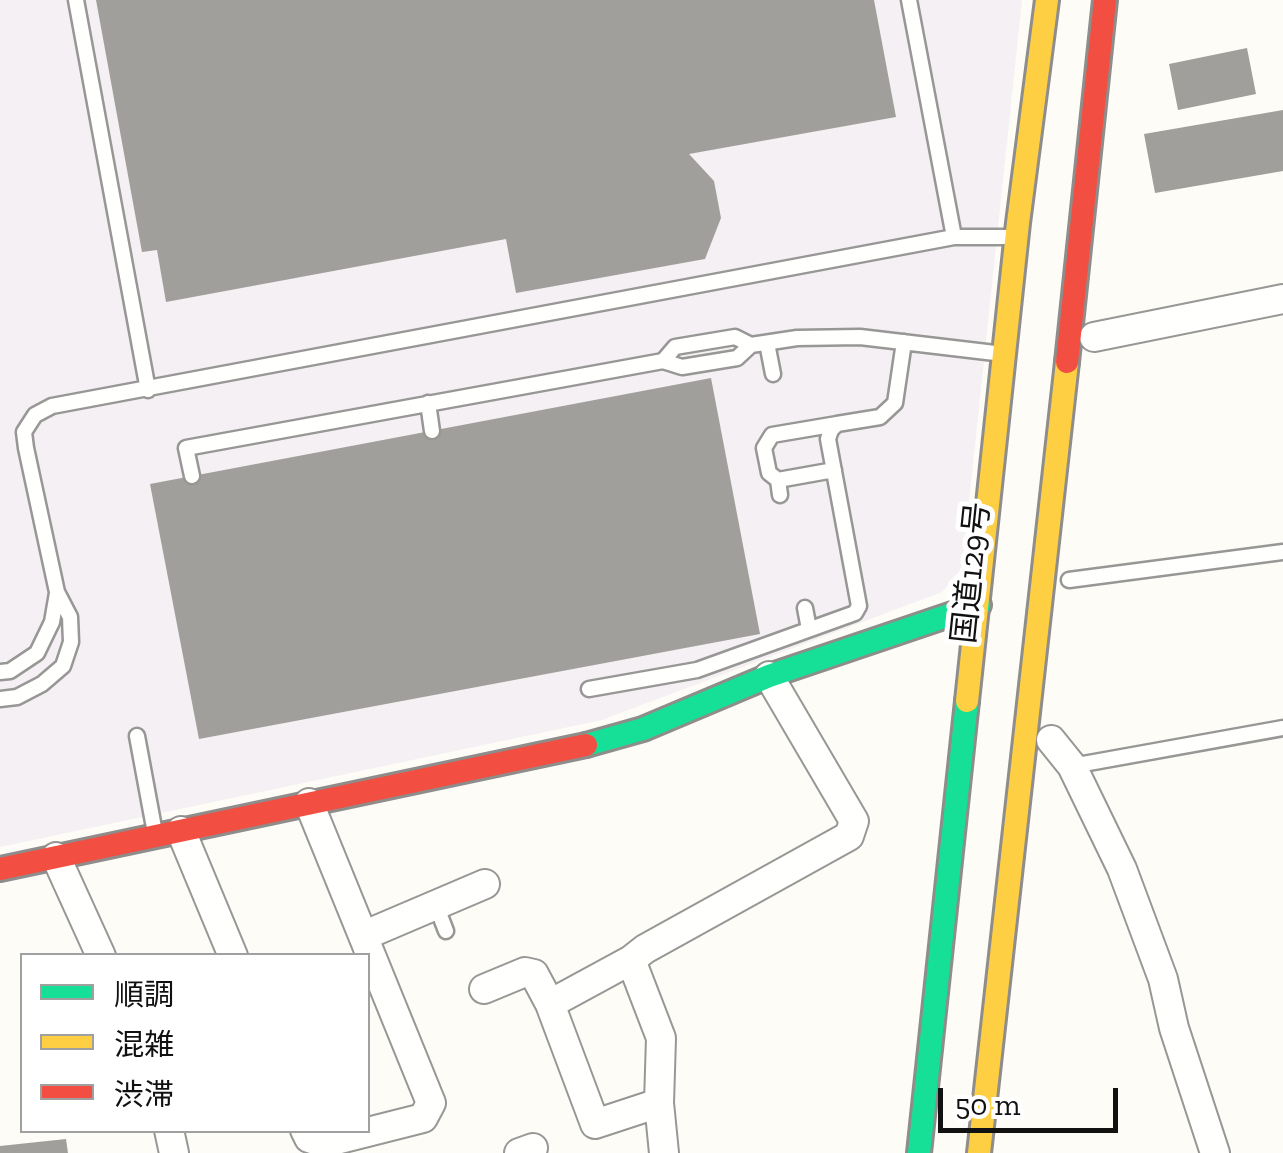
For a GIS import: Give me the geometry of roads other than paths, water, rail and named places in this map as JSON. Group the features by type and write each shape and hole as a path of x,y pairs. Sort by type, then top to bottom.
{"main road":[{"path":"919,1153 994,608 1005,354 1046,0"},
{"path":"1044,203 1069,0"},
{"path":"979,1153 1105,0"},
{"path":"1114,0 1121,73"},
{"path":"0,868 586,746 643,729 769,676 994,608"},
{"path":"942,1153 946,1114"}],"street":[{"path":"1095,337 1283,299"},
{"path":"550,1004 849,836 854,821 769,676"},
{"path":"1052,731 1059,773 1122,869 1163,980 1174,1028 1215,1153"},
{"path":"309,804 370,953"},
{"path":"168,834 231,953"},
{"path":"56,857 101,953"},
{"path":"363,936 441,918 485,884"},
{"path":"370,953 430,1103 422,1118 370,1131"},
{"path":"630,960 660,1038 664,1153"},
{"path":"484,989 526,972 534,974 550,1004 594,1124 660,1103"},
{"path":"307,1133 308,1138 324,1143 363,1133"}],"lane":[{"path":"76,0 148,390"},
{"path":"910,0 954,237"},
{"path":"0,699 42,684 63,666 71,642 70,617 57,592 24,432 35,416 52,406 954,237 1017,238"},
{"path":"192,476 186,448 663,361 682,367 737,358 759,344 797,338 844,337 1005,354"},
{"path":"834,470 779,488 768,473 764,448 782,428 880,417 895,403 904,342"},
{"path":"759,344 773,374"},
{"path":"428,404 432,430"},
{"path":"589,689 697,670 855,613 859,606 828,439 830,430 838,424"},
{"path":"1069,580 1283,552"},
{"path":"0,672 37,653 52,622 57,592"},
{"path":"805,608 809,630"},
{"path":"1059,773 1283,728"},
{"path":"137,736 168,834"}]}
